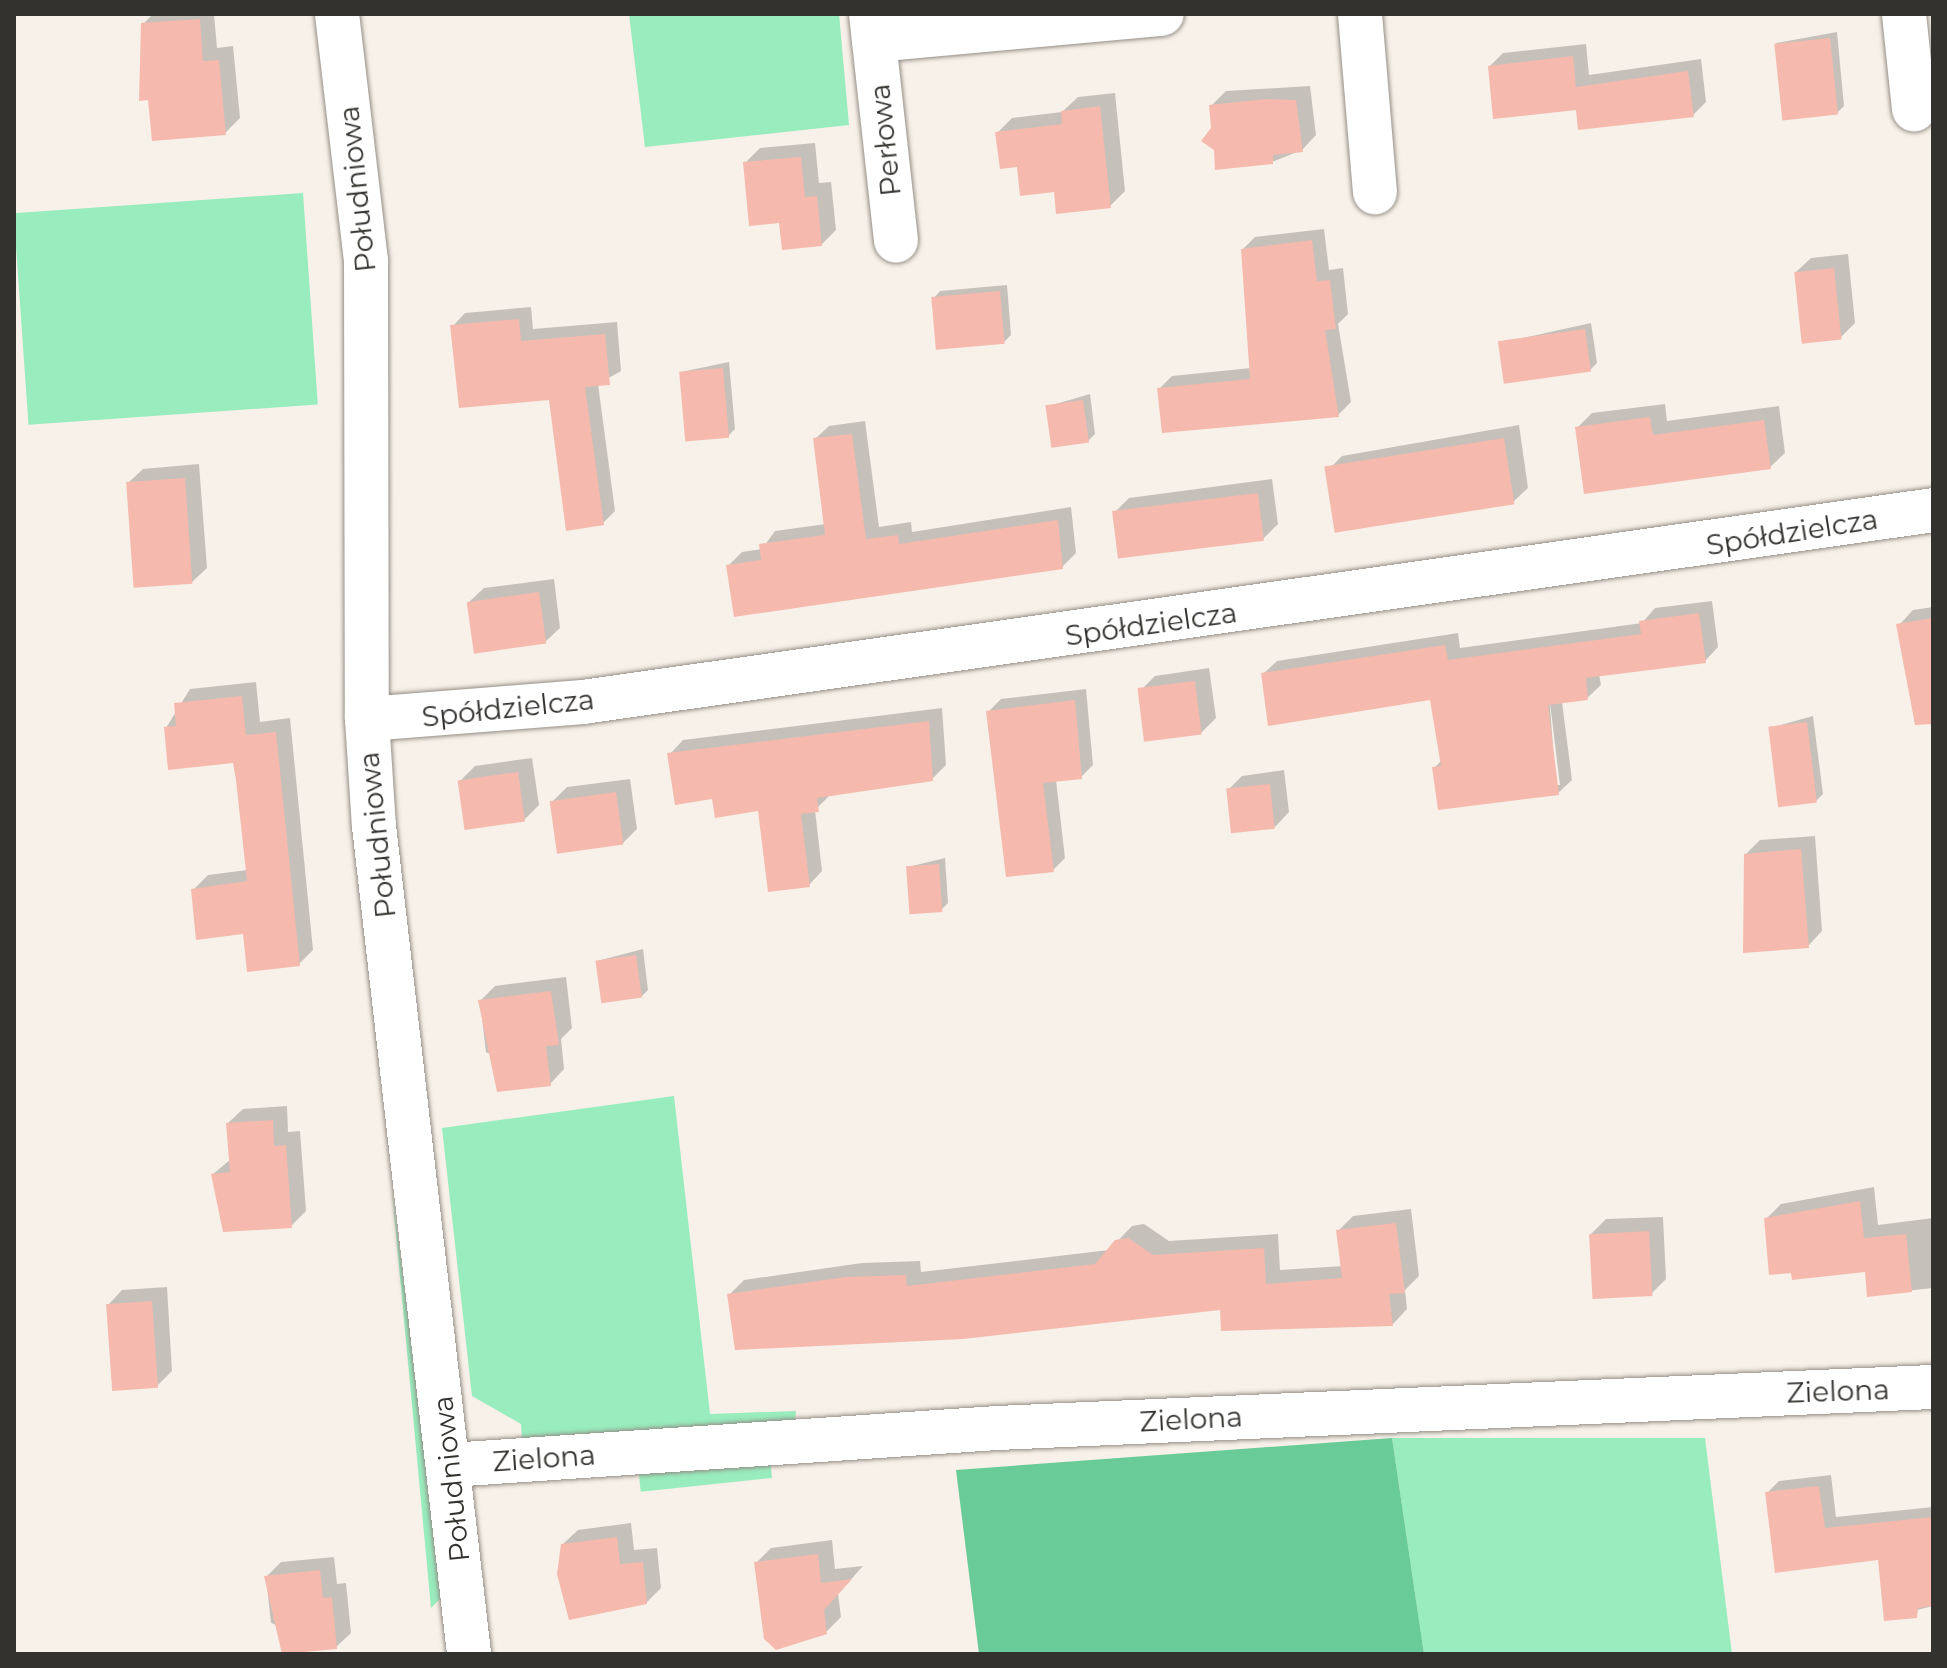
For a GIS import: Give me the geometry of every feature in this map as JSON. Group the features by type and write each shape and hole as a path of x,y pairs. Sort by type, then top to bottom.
{"street":[{"name":"Południowa","path":"337,14 366,261 367,719 469,1654"},
{"name":"Perłowa","path":"896,241 873,27 1162,14"},
{"path":"1360,14 1375,192"},
{"path":"1904,14 1914,109"},
{"name":"Spółdzielcza","path":"367,719 599,700 1933,510"},
{"name":"Zielona","path":"450,1465 997,1428 1933,1387"}],"green space":[{"path":"629,14 839,14 849,125 645,147"},
{"path":"303,193 318,404 28,425 14,213"},
{"path":"674,1096 710,1414 796,1411 795,1423 522,1439 521,1424 472,1396 442,1128"},
{"path":"392,1192 445,1594 431,1608"},
{"path":"1392,1438 1705,1438 1732,1654 1424,1654"},
{"path":"1392,1438 1424,1654 979,1654 956,1470"},
{"path":"770,1459 772,1478 641,1492 639,1473"}],"building":[{"path":"200,19 203,61 219,60 226,135 152,141 148,100 139,101 141,23"},
{"path":"1830,38 1838,115 1782,120 1774,44"},
{"path":"1573,56 1576,87 1688,71 1694,117 1578,130 1576,110 1493,119 1488,66"},
{"path":"1266,99 1296,100 1303,152 1273,155 1273,164 1215,170 1214,150 1201,141 1211,128 1209,105"},
{"path":"1100,106 1111,208 1056,214 1054,192 1020,196 1017,167 1000,169 995,132 1062,124 1061,111"},
{"path":"801,157 805,197 817,196 822,246 782,250 779,223 749,226 743,162"},
{"path":"1312,240 1317,281 1330,280 1336,329 1325,330 1339,417 1162,433 1157,388 1250,379 1241,249"},
{"path":"1834,268 1842,340 1802,344 1794,272"},
{"path":"1000,291 1005,344 936,350 931,297"},
{"path":"519,319 521,341 605,334 610,385 585,387 604,525 566,531 549,400 459,408 450,325"},
{"path":"1585,329 1591,372 1504,384 1498,341"},
{"path":"723,368 729,438 685,442 679,372"},
{"path":"1083,400 1089,443 1051,448 1045,405"},
{"path":"1650,417 1653,435 1764,420 1771,469 1584,494 1575,427"},
{"path":"852,434 866,539 898,535 899,544 1058,520 1063,569 734,617 726,565 761,560 759,544 825,535 813,438"},
{"path":"1504,438 1514,504 1335,533 1324,466"},
{"path":"185,478 192,584 134,588 126,482"},
{"path":"1258,493 1264,541 1118,559 1112,511"},
{"path":"539,592 546,643 474,654 467,602"},
{"path":"1699,613 1706,663 1586,678 1588,700 1548,705 1559,795 1438,810 1432,767 1441,766 1430,700 1268,726 1261,673 1445,645 1448,660 1641,634 1639,621"},
{"path":"1933,618 1933,724 1915,725 1896,624"},
{"path":"1195,681 1202,735 1144,742 1137,688"},
{"path":"242,696 246,735 276,732 300,966 247,972 243,934 196,940 191,889 247,881 236,780 233,763 168,770 164,727 176,726 174,703"},
{"path":"1075,700 1082,779 1043,783 1054,872 1006,877 986,711"},
{"path":"929,721 933,781 817,798 819,812 801,814 810,887 768,892 758,811 715,818 712,799 675,805 667,753"},
{"path":"1807,722 1817,802 1778,807 1768,727"},
{"path":"518,772 525,822 465,830 458,780"},
{"path":"1270,784 1275,829 1231,833 1226,789"},
{"path":"616,792 623,844 557,854 550,801"},
{"path":"1801,849 1809,948 1743,953 1744,854"},
{"path":"939,864 942,912 909,914 906,866"},
{"path":"636,955 642,998 601,1003 595,961"},
{"path":"551,991 559,1045 546,1046 551,1086 497,1092 478,1000"},
{"path":"273,1120 274,1146 286,1145 292,1228 223,1232 211,1174 230,1172 226,1123"},
{"path":"1860,1201 1864,1238 1906,1234 1912,1292 1867,1297 1865,1272 1792,1280 1791,1273 1769,1275 1764,1218"},
{"path":"1396,1223 1405,1293 1389,1294 1393,1326 1221,1331 1220,1310 963,1339 735,1350 727,1294 846,1277 906,1275 907,1286 1095,1264 1115,1240 1128,1238 1153,1255 1264,1248 1266,1284 1342,1278 1336,1230"},
{"path":"1649,1231 1652,1296 1592,1299 1589,1234"},
{"path":"152,1301 158,1388 112,1391 106,1304"},
{"path":"1819,1486 1825,1528 1933,1517 1933,1606 1918,1608 1917,1618 1884,1621 1878,1560 1775,1573 1765,1492"},
{"path":"617,1537 620,1564 643,1562 647,1604 569,1620 557,1574 561,1544"},
{"path":"818,1554 821,1583 852,1579 824,1610 827,1634 776,1650 764,1639 754,1562"},
{"path":"320,1570 323,1598 332,1597 337,1649 282,1654 264,1576"}]}
